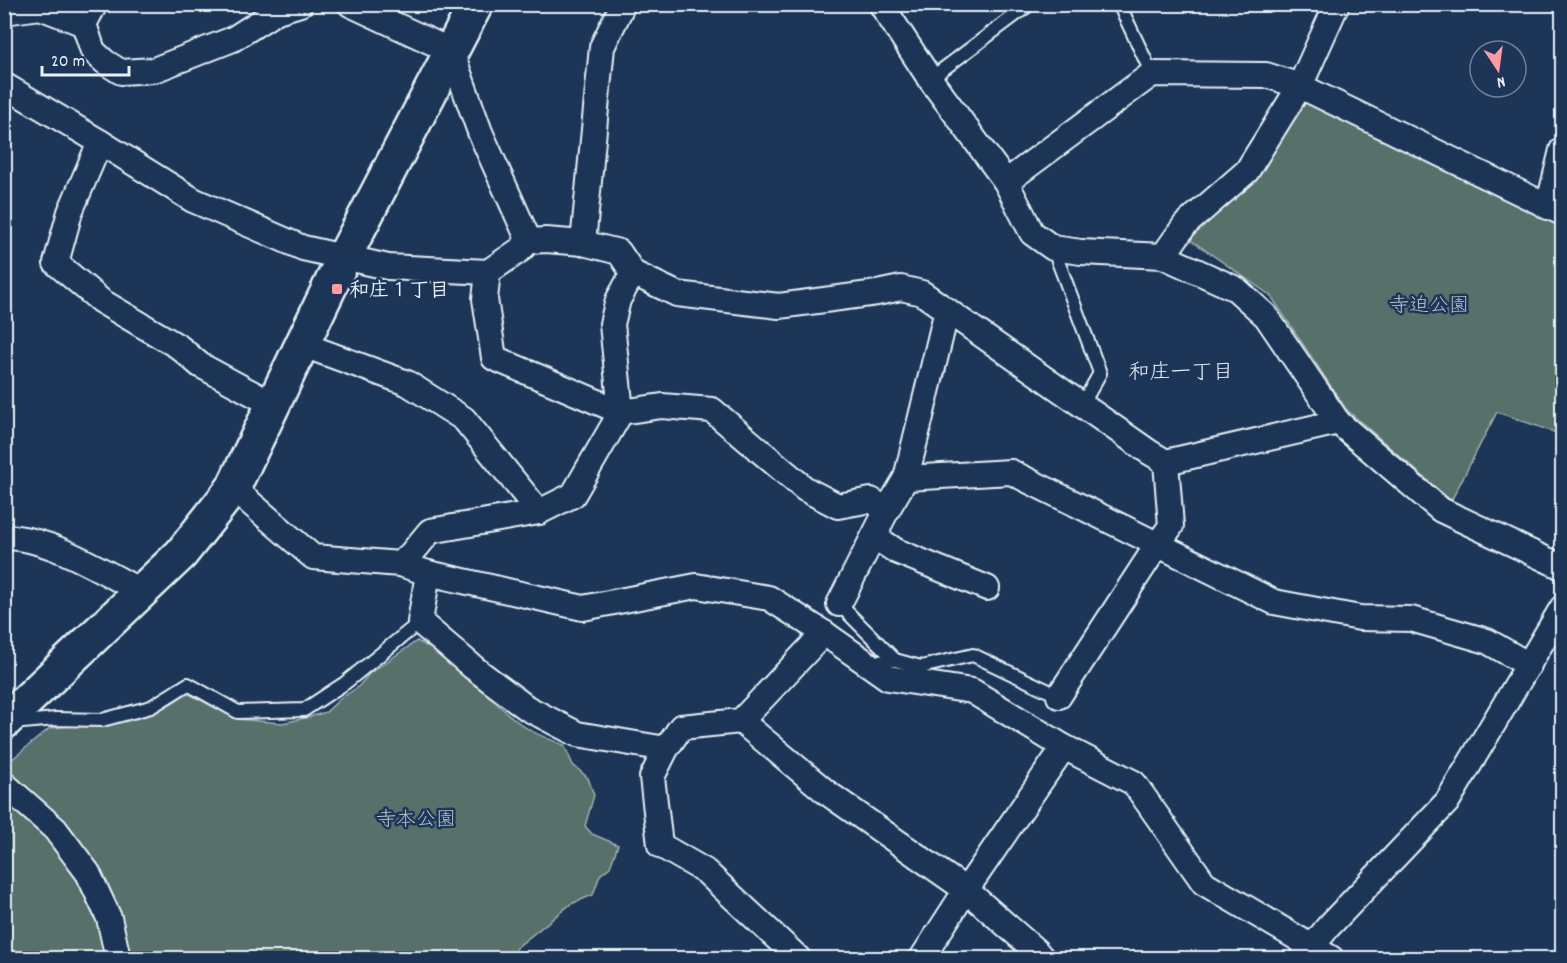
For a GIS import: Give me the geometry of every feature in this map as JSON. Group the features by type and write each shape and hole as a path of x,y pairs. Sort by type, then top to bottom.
{"street":[{"path":"4,12 40,7 90,14 93,51 121,72 154,70 233,39 278,11 300,4"},
{"path":"351,4 451,51 480,132 529,241"},
{"path":"4,723 181,554 233,488 344,257 476,4"},
{"path":"583,243 602,47 623,4"},
{"path":"881,4 930,79 1006,183 1032,233 1053,248 1082,252 1163,256 1236,289 1266,316 1338,422 1441,510 1563,567"},
{"path":"1163,256 1185,225 1247,171 1300,86 1337,4"},
{"path":"1006,183 1152,74 1266,75 1300,86 1555,210 1563,150"},
{"path":"4,85 194,200 303,248 388,267 488,272 529,241 546,240 583,243 620,252 633,273 677,294 779,306 901,288 922,293 1166,462 1338,422"},
{"path":"100,142 70,212 56,263 101,301 179,347 200,365 272,404"},
{"path":"488,272 485,299 494,358 621,412 662,406 712,410 805,489 838,506 872,500 882,520 880,541 896,551 987,588"},
{"path":"400,564 430,531 539,512 573,495 621,412 612,324 618,300 633,273"},
{"path":"839,604 906,478 946,310"},
{"path":"301,344 407,383 464,419 539,512"},
{"path":"1059,696 1171,526 1166,462"},
{"path":"906,478 1011,472 1274,602 1360,618 1411,619 1487,641 1529,665"},
{"path":"233,488 313,557 400,564 428,573 583,608 696,586 769,598 888,678 972,691 1064,747 1134,783 1204,883 1315,955 1328,927 1447,802 1563,608"},
{"path":"4,537 15,537 61,549 140,591"},
{"path":"428,573 420,622 474,668 527,708 577,734 666,749"},
{"path":"798,958 705,871 660,844 652,777 666,749 681,727 741,721 824,633"},
{"path":"741,721 826,792 966,890 1042,958"},
{"path":"922,958 1064,747"},
{"path":"4,784 55,829 88,873 109,918 118,958"}],"lane":[{"path":"930,79 1030,4"},
{"path":"1119,4 1152,74"},
{"path":"1053,248 1100,373 1082,405"},
{"path":"839,604 896,660"},
{"path":"4,723 102,720 151,707 188,684 238,712 304,710 345,683 420,622"},
{"path":"869,664 896,660 921,667 973,655 1059,696"}],"green space":[{"name":"寺迫公園","path":"1303,100 1562,227 1562,435 1497,412 1451,501 1346,409 1271,296 1188,238 1254,183"},
{"name":"寺本公園","path":"417,641 455,664 522,725 564,745 573,765 588,778 594,795 585,826 592,834 618,845 610,867 600,875 593,895 571,904 516,948 515,958 5,958 5,765 50,728 137,716 167,706 187,693 237,719 282,723 306,718 326,712 358,687 370,673"}],"place":[{"name":"和庄１丁目","path":"337,289"}],"district":[{"name":"和庄一丁目","path":"1181,371"}]}
